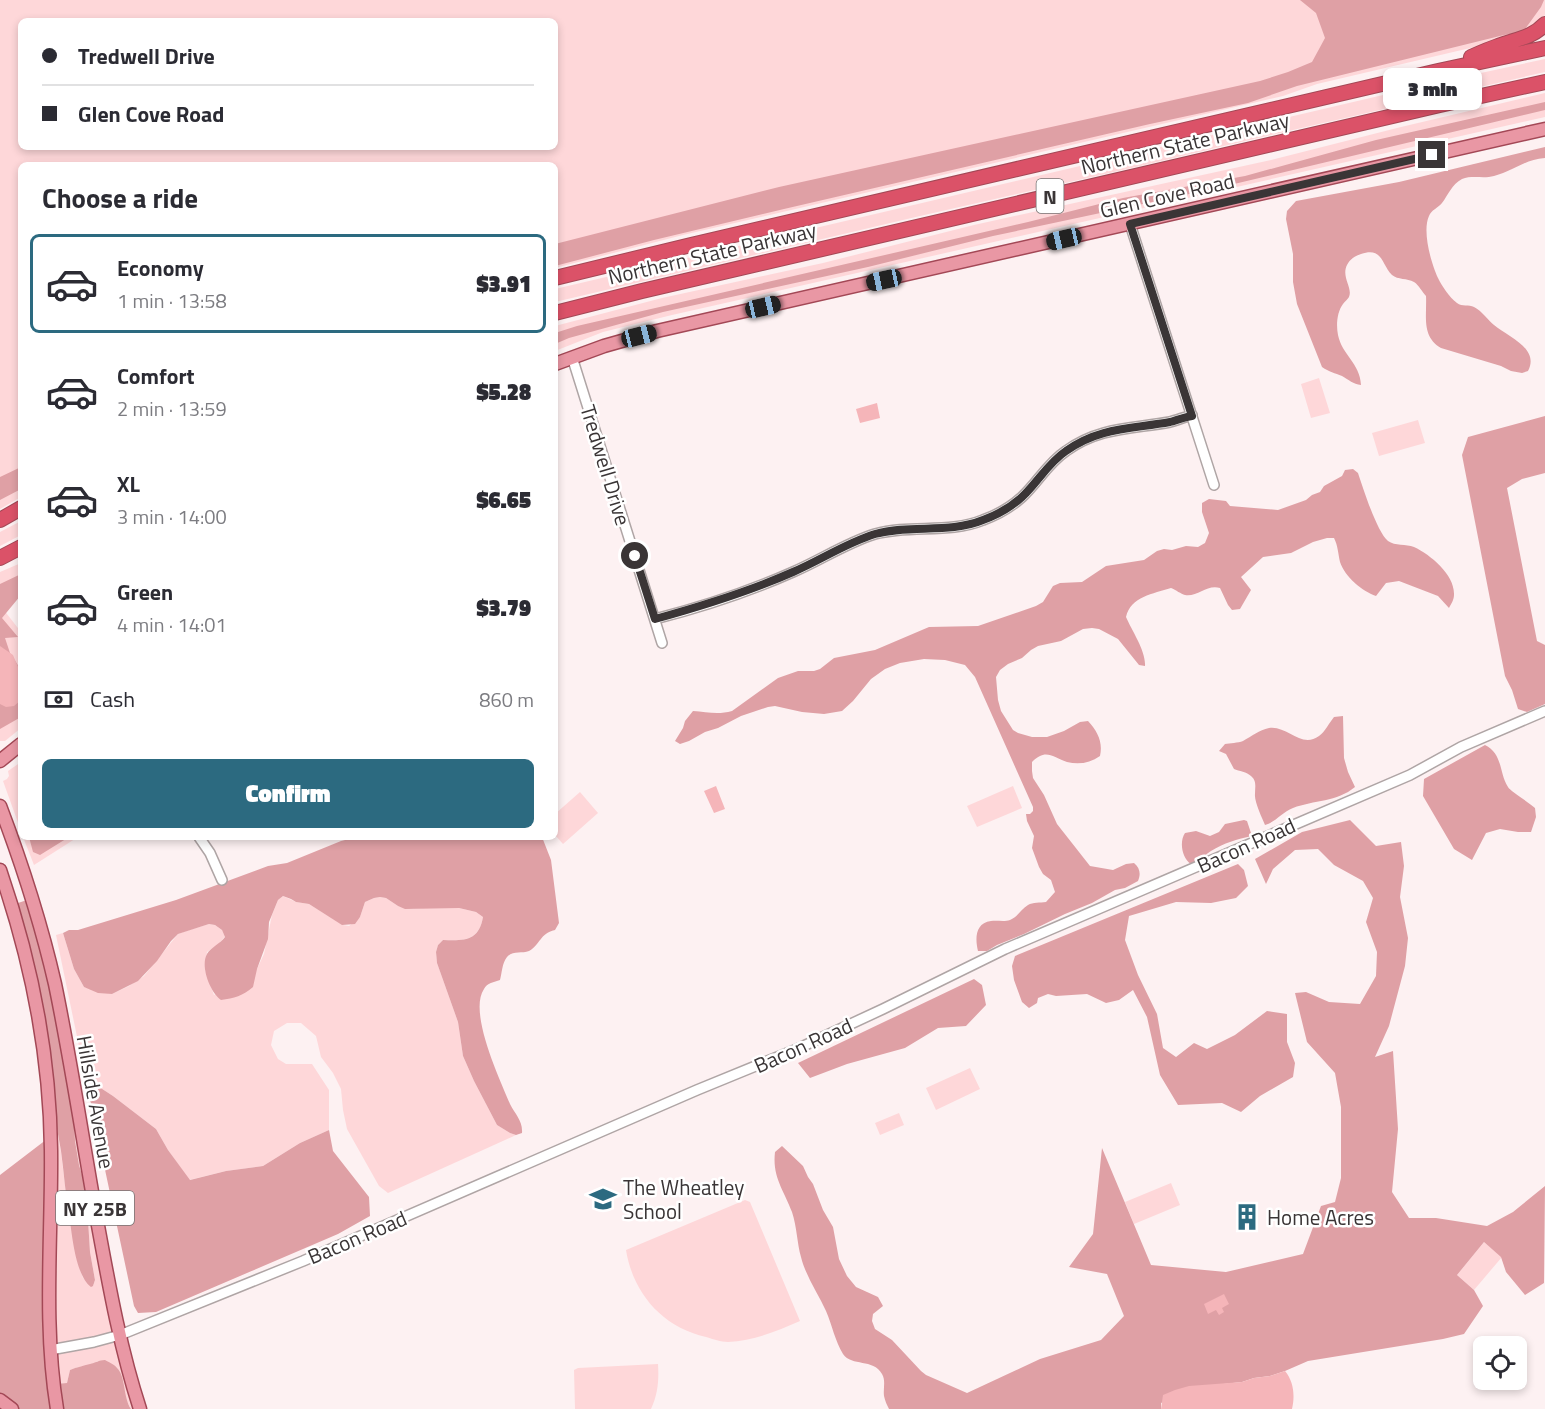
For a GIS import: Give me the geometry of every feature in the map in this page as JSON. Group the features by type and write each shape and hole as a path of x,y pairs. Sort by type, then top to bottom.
{"highway":[{"path":"1438,71 1500,45 1532,35 1545,24"},
{"name":"Northern State Parkway","path":"558,277 1438,71 1545,48"},
{"name":"Northern State Parkway","path":"558,312 1545,82"},
{"path":"0,520 18,510"},
{"path":"0,558 18,549"}],"main road":[{"name":"Glen Cove Road","path":"558,363 666,329 1545,129"},
{"path":"0,761 18,746"},
{"name":"Hillside Avenue","path":"0,806 33,898 53,977 105,1266 120,1335 140,1409"},
{"name":"Hillside Avenue","path":"0,870 27,958 42,1029 46,1065 51,1152 50,1350 57,1409"},
{"path":"0,1400 12,1409"}],"street":[{"path":"1130,224 1214,485"},
{"name":"Tredwell Drive","path":"572,357 662,643"},
{"path":"655,619 748,591 873,535 911,529 953,527 983,520 1004,510 1021,498 1056,459 1095,435 1192,416"},
{"name":"Bacon Road","path":"50,1350 120,1335 303,1261 697,1090 798,1049 883,1010 1005,949 1410,775 1461,747 1545,711"},
{"path":"201,840 222,880"}],"shaded area":[{"path":"0,0 1545,0 1545,15 1535,30 1483,45 1317,84 1283,96 683,235 558,267 558,162 18,162 18,499 0,509"},
{"path":"1300,0 1544,0 1523,32 1297,86 1248,103 784,209 558,265 558,243 779,187 1260,81 1288,72 1312,62 1325,38 1316,13"},
{"path":"1545,59 1545,72 558,301 558,288"},
{"path":"1545,93 1545,117 672,315 603,332 558,350 558,325 662,298 823,263 974,225 1271,160"},
{"path":"1545,102 1545,110 1213,189 993,236 868,267 663,312 558,343 558,332 577,326 1123,198 1245,176 1376,140"},
{"path":"1545,147 1545,158 1531,161 1494,176 1470,177 1459,181 1430,214 1426,230 1433,264 1446,291 1454,301 1477,309 1494,325 1521,344 1530,356 1531,363 1528,371 1522,373 1511,371 1441,348 1430,338 1428,332 1426,296 1416,283 1392,275 1378,255 1368,252 1355,257 1347,265 1345,274 1350,294 1339,311 1337,323 1340,342 1358,371 1361,385 1322,367 1297,304 1293,282 1293,254 1286,219 1287,211 1296,201 1399,182"},
{"path":"1319,378 1330,413 1311,418 1301,384"},
{"path":"877,403 880,418 860,423 856,409"},
{"path":"1545,416 1545,473 1522,479 1507,488 1537,641 1545,645 1545,704 1527,712 1518,709 1505,676 1462,455 1468,437"},
{"path":"1418,420 1425,443 1379,456 1372,433"},
{"path":"18,468 18,491 0,500 0,477"},
{"path":"1353,469 1358,473 1375,519 1388,541 1411,546 1421,551 1441,566 1451,580 1454,595 1449,608 1438,596 1399,581 1386,583 1376,596 1365,591 1342,568 1334,538 1327,538 1291,553 1263,557 1241,577 1251,590 1240,609 1232,610 1220,588 1215,587 1190,595 1171,588 1138,600 1126,617 1141,648 1145,666 1139,665 1118,639 1099,629 1092,628 1083,629 1061,641 1038,646 1022,658 1008,664 1000,670 996,677 1001,711 1013,730 1032,737 1047,737 1080,722 1088,721 1099,737 1100,756 1084,763 1071,763 1045,755 1041,755 1032,762 1033,778 1044,795 1057,824 1090,866 1113,870 1134,863 1139,869 1139,876 1138,881 1125,888 1115,890 1092,903 987,951 978,951 977,946 977,932 982,925 991,921 1010,920 1028,905 1046,902 1055,892 1051,880 1043,874 1039,867 1032,848 1034,836 1026,814 1033,811 1033,807 975,677 965,665 945,660 924,659 900,663 885,669 871,679 842,711 824,714 775,706 768,707 741,716 689,741 680,744 675,741 693,711 717,713 732,711 778,678 798,671 820,669 834,658 875,650 929,627 978,626 1036,606 1043,602 1053,586 1060,583 1082,582 1106,566 1144,560 1164,549 1198,547 1205,543 1209,533 1202,512 1202,503 1209,499 1226,501 1230,506 1278,510 1306,500 1342,476 1345,470"},
{"path":"18,523 18,537 0,546 0,532"},
{"path":"18,564 18,589 0,599 0,572"},
{"path":"18,575 18,599 2,618 18,637 5,638 10,653 18,665 18,719 0,729 0,584"},
{"path":"0,605 18,628 18,730 5,741 0,741"},
{"path":"0,646 13,655 18,667 18,703 14,706 6,707 0,704"},
{"path":"1343,716 1344,758 1355,787 1333,798 1293,808 1265,825 1255,797 1254,780 1251,776 1234,769 1226,754 1219,751 1225,744 1243,741 1269,728 1276,728 1306,740 1312,739 1325,730 1334,717"},
{"path":"1485,745 1495,753 1508,787 1535,808 1536,817 1531,832 1500,829 1486,833 1472,860 1454,849 1423,796 1424,779"},
{"path":"18,764 18,823 3,781 9,776 8,771"},
{"path":"716,786 725,809 714,813 704,791"},
{"path":"1013,786 1022,808 977,827 967,806"},
{"path":"580,792 598,813 563,844 558,838 558,811"},
{"path":"1350,820 1376,846 1401,842 1404,866 1400,897 1408,938 1405,966 1389,1026 1375,1057 1393,1051 1398,1129 1392,1192 1409,1218 1436,1218 1487,1226 1513,1212 1545,1186 1544,1283 1525,1295 1506,1272 1501,1257 1484,1242 1457,1275 1474,1290 1483,1306 1464,1334 1308,1361 1270,1376 1205,1386 1161,1403 1161,1409 889,1409 884,1396 882,1374 873,1366 847,1358 838,1344 826,1311 803,1264 792,1212 775,1169 775,1152 782,1146 803,1166 833,1227 839,1259 847,1276 856,1287 878,1297 883,1306 873,1314 872,1321 875,1329 892,1340 926,1375 967,1393 1040,1359 1101,1340 1124,1316 1107,1274 1069,1267 1093,1234 1102,1148 1151,1265 1226,1272 1303,1254 1321,1206 1335,1202 1341,1178 1341,1107 1335,1073 1307,1042 1295,993 1306,992 1329,1002 1360,1004 1376,976 1377,952 1366,922 1373,898 1363,881 1334,865 1318,849 1295,850 1273,869 1266,884 1255,859 1302,832"},
{"path":"1247,821 1252,836 1221,846 1191,864 1185,858 1182,845 1185,833 1196,831 1210,836 1219,832 1225,824"},
{"path":"24,840 73,840 34,865"},
{"path":"30,840 64,840 40,855 33,852"},
{"path":"543,840 551,860 559,923 555,930 546,934 529,951 507,957 500,980 487,985 480,1000 480,1013 487,1046 510,1104 520,1121 522,1133 516,1135 497,1125 474,1081 463,1056 458,1022 437,963 436,952 443,940 469,938 478,931 483,917 476,912 459,908 405,909 380,897 365,902 355,924 342,925 309,904 296,902 283,896 278,900 269,922 268,939 253,987 246,993 221,1000 210,985 205,972 207,954 225,937 222,930 215,925 209,924 178,934 138,981 112,994 98,993 84,987 74,969 63,933 69,930 78,930 176,900 268,866 287,863 341,841"},
{"path":"1238,864 1244,870 1248,886 1236,898 1211,903 1176,902 1129,916 1125,940 1138,975 1157,1014 1163,1048 1176,1057 1194,1043 1207,1049 1235,1035 1267,1011 1287,1014 1287,1042 1295,1063 1293,1077 1260,1096 1241,1112 1222,1103 1178,1105 1160,1075 1147,1017 1133,990 1119,1000 1106,1003 1087,994 1056,996 1048,994 1038,998 1037,1003 1029,1008 1022,1002 1014,980 1012,966 1015,956"},
{"path":"283,896 296,902 309,904 343,925 349,926 360,917 365,902 380,897 398,906 413,909 459,908 476,912 483,917 474,935 457,940 443,940 438,945 437,963 458,1022 463,1056 474,1081 497,1125 516,1135 388,1193 379,1186 347,1129 341,1089 321,1057 316,1036 301,1023 287,1023 274,1031 271,1045 278,1059 286,1064 312,1064 329,1090 329,1130 300,1143 263,1166 226,1171 189,1180 156,1129 93,1083 87,1085 56,935 63,933 74,969 84,987 112,994 144,976 178,934 209,924 215,925 222,930 225,936 220,943 207,952 205,970 214,995 257,969 264,954 272,915 278,900"},
{"path":"33,898 72,1080 75,1141 86,1188 90,1252 95,1280 91,1287 81,1273 75,1253 56,1120 12,905"},
{"path":"974,979 982,985 986,1005 966,1026 938,1028 905,1048 847,1064 810,1078 798,1063"},
{"path":"970,1068 980,1089 936,1110 926,1088"},
{"path":"72,1080 140,1409 131,1409 126,1399 123,1380 98,1361 70,1370 67,1383 53,1384 48,1083 77,1260 83,1278 93,1286 95,1280 90,1252 86,1188 75,1141"},
{"path":"93,1083 156,1129 190,1180 226,1171 263,1166 300,1143 329,1130 333,1151 369,1197 370,1216 338,1234 156,1312 138,1313 134,1306 87,1085"},
{"path":"899,1113 904,1125 880,1135 875,1123"},
{"path":"51,1136 54,1384 67,1383 70,1370 105,1360 120,1372 131,1409 0,1409 0,1175"},
{"path":"1171,1183 1180,1205 1134,1224 1125,1202"},
{"path":"745,1200 750,1202 800,1321 756,1338 723,1342 690,1332 676,1325 652,1306 635,1280 626,1250"},
{"path":"1484,1242 1502,1257 1474,1290 1457,1275"},
{"path":"1224,1294 1229,1304 1222,1308 1224,1312 1219,1315 1216,1310 1208,1314 1204,1304"},
{"path":"658,1364 658,1387 651,1409 575,1409 574,1370"},
{"path":"1285,1371 1293,1389 1292,1409 1161,1409 1163,1395 1175,1390 1189,1386 1242,1382"}],"place":[{"name":"The Wheatley School","path":"603,1199"},
{"name":"Home Acres","path":"1247,1217"}],"route":[{"path":"635,556 655,619 748,591 873,535 911,529 953,527 983,520 1004,510 1021,498 1065,451 1095,435 1192,416 1130,224 1432,155"}]}
